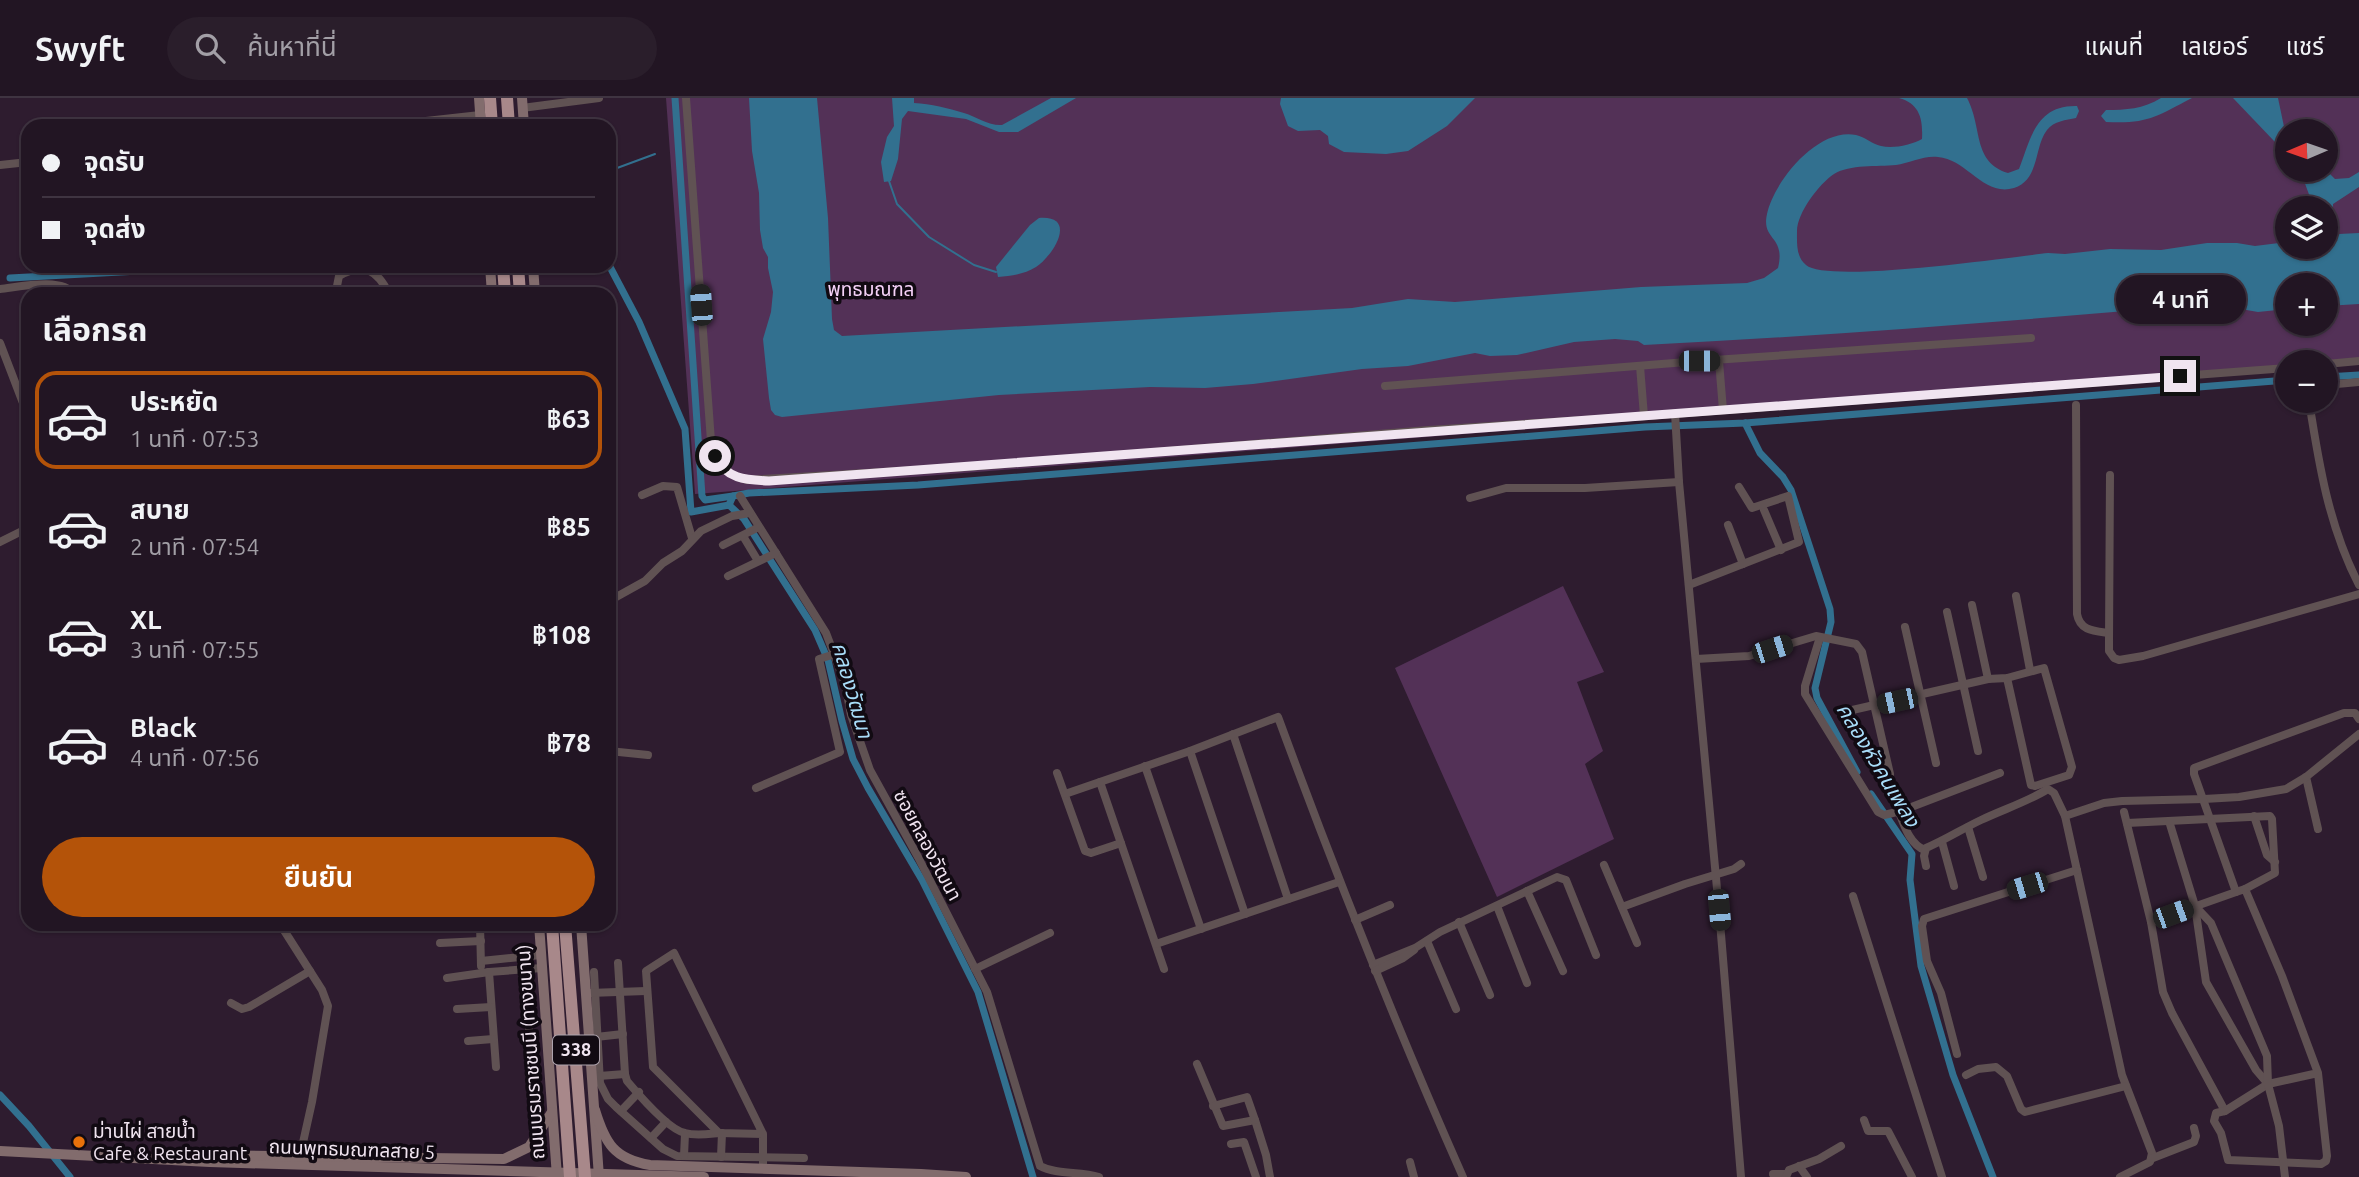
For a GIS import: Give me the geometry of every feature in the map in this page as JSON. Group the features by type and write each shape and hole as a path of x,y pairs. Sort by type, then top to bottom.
{"highway":[{"path":"490,98 492,119"},
{"path":"507,98 508,119"},
{"name":"338","path":"552,931 570,1177"},
{"name":"338","path":"566,931 585,1177"}],"main road":[{"path":"479,98 481,119"},
{"name":"ถนนบรมราชชนนี (ทางขนาน)","path":"539,931 556,1177"},
{"name":"338","path":"583,931 591,993 599,1177"},
{"path":"595,1110 607,1143 624,1157 650,1165 685,1161 763,1163 966,1177"},
{"path":"142,1157 221,1154 503,1159 529,1147 552,1112"},
{"name":"ถนนพุทธมณฑลสาย 5","path":"0,1151 210,1162 704,1177"},
{"path":"481,1160 491,1165 494,1177"},
{"path":"674,1177 685,1161"}],"street":[{"path":"522,103 599,98"},
{"path":"686,98 711,441 719,465 741,479 769,481 969,467 1428,430 2275,369"},
{"path":"0,165 21,163"},
{"path":"29,287 67,287"},
{"path":"0,289 21,288"},
{"path":"1385,386 2031,338"},
{"path":"0,343 21,398"},
{"path":"1719,361 1723,410"},
{"path":"2338,363 2359,361"},
{"path":"1640,366 1644,416"},
{"path":"2338,384 2359,382"},
{"path":"2076,405 2077,614 2078,620 2089,631 2109,633"},
{"path":"1675,413 1741,1177"},
{"path":"2311,413 2324,492 2339,543 2359,585"},
{"path":"2110,475 2110,655 2119,660 2359,594"},
{"path":"1470,498 1506,488 1585,488 1679,482"},
{"path":"642,495 663,486 677,487 692,538"},
{"path":"1689,585 1797,544 1800,538 1788,496 1752,508 1739,486"},
{"name":"ซอยคลองวัฒนา","path":"740,496 757,528 810,606 845,682 861,749 870,770 975,969 994,1014 1040,1166 1048,1170 1080,1172 1099,1177"},
{"path":"1764,510 1781,550"},
{"path":"616,597 645,581 663,563 682,551 701,531 732,516 748,513"},
{"path":"1728,525 1743,564"},
{"path":"723,545 757,528"},
{"path":"0,542 21,532"},
{"path":"744,535 760,561"},
{"path":"728,576 774,554"},
{"path":"2016,596 2030,670"},
{"path":"1972,606 1988,680"},
{"path":"1947,612 1978,751"},
{"path":"1905,627 1936,763"},
{"path":"1696,659 1749,656 1808,637 1860,646 1890,774"},
{"path":"1825,638 1805,686 1805,694 1878,812 1884,815 1899,812 2000,773"},
{"path":"756,788 840,752 819,659 833,655"},
{"path":"1848,710 2044,668 2072,766 2069,775 2032,785 2007,678"},
{"path":"2318,1073 2268,1084 2225,1111 2216,1113 2214,1117 2228,1160 2321,1164 2328,1156 2318,1073 2281,976 2240,890 2194,774 2194,768 2344,713 2355,713 2359,719"},
{"path":"1065,794 1278,717 1339,882 1463,1177"},
{"path":"1233,734 1288,899"},
{"path":"2065,816 2104,803 2204,799 2276,792 2306,777 2359,734"},
{"path":"1190,751 1245,914"},
{"path":"616,752 648,755"},
{"path":"1145,766 1201,929"},
{"path":"1057,773 1085,851 1091,853 1121,843"},
{"path":"2306,777 2318,829"},
{"path":"1100,782 1164,969"},
{"path":"1899,812 1912,840 1925,850 2025,803 2048,789 2054,793 2065,816 2126,1086 2152,1157"},
{"path":"2124,812 2151,922 2163,992 2225,1111"},
{"path":"2127,823 2264,815 2272,819 2275,862 2273,874 2240,890 2151,922"},
{"path":"2254,816 2267,855 2275,862"},
{"path":"2169,821 2195,906 2206,982 2256,1070 2268,1084"},
{"path":"1968,828 1983,877"},
{"path":"1942,842 1954,886"},
{"path":"1925,850 1926,866"},
{"path":"1622,907 1734,869 1741,864"},
{"path":"1604,865 1637,943"},
{"path":"1956,1054 1941,993 1928,966 1922,926 1924,919 2077,870"},
{"path":"1374,968 1459,922 1553,878 1561,877 1566,880 1596,955"},
{"path":"1156,944 1339,882"},
{"path":"1527,891 1563,971"},
{"path":"1853,896 1942,1177"},
{"path":"1355,920 1390,905"},
{"path":"1497,906 1527,983"},
{"path":"2195,906 2211,923 2269,1065 2268,1084 2279,1126 2283,1177"},
{"path":"1459,922 1490,995"},
{"path":"284,931 327,999 328,1013 300,1156"},
{"path":"480,931 481,961 491,1007 496,1067"},
{"path":"975,969 1050,933"},
{"path":"1427,941 1456,1009"},
{"path":"440,943 481,942"},
{"path":"721,1157 721,1133 653,1067 646,971 674,953 763,1134 763,1163"},
{"path":"481,961 541,955"},
{"path":"524,957 530,1044"},
{"path":"618,963 627,1081 666,1122 685,1133 763,1134"},
{"path":"447,978 542,968"},
{"path":"231,1003 243,1009 249,1007 310,971"},
{"path":"594,972 591,993 599,1076 605,1094 651,1138 685,1161 721,1157 763,1163 804,1158"},
{"path":"591,993 646,991"},
{"path":"457,1009 491,1007"},
{"path":"492,1022 504,1021"},
{"path":"596,1037 622,1034"},
{"path":"468,1041 493,1039"},
{"path":"1197,1064 1223,1126 1255,1120"},
{"path":"1966,1075 1978,1069 1996,1067 2007,1076 2021,1109 2025,1112 2126,1086"},
{"path":"599,1076 625,1074"},
{"path":"621,1111 639,1092"},
{"path":"1213,1106 1247,1097 1266,1155 1270,1177"},
{"path":"1864,1120 1868,1131 1888,1131 1912,1177"},
{"path":"651,1138 666,1122"},
{"path":"2120,1177 2150,1162 2152,1157 2194,1142 2194,1128"},
{"path":"685,1133 685,1161"},
{"path":"1231,1144 1244,1142 1256,1177"},
{"path":"1773,1174 1786,1175 1841,1146"},
{"path":"1410,1162 1414,1177"},
{"path":"1799,1166 1807,1177"}],"green space":[{"name":"พุทธมณฑล","path":"666,98 2359,98 2359,364 2338,363 2338,350 2275,350 2275,371 695,494"},
{"path":"1563,586 1604,672 1577,682 1603,751 1585,764 1614,839 1497,897 1395,668"}],"water":[{"path":"749,98 817,98 828,218 832,319 834,330 842,336 1352,308 1408,299 1455,302 1641,287 1747,283 1764,278 1778,268 1779,249 1767,229 1767,214 1771,201 1788,172 1813,148 1827,139 1842,135 1856,135 1886,147 1902,146 1922,139 1919,113 1912,104 1899,98 1967,98 1983,152 1997,168 2008,173 2019,169 2032,135 2044,117 2063,107 2077,106 2079,111 2076,118 2064,120 2047,130 2028,178 2014,188 1993,187 1958,164 1938,157 1896,165 1856,167 1834,174 1810,200 1798,224 1798,250 1806,265 1821,270 1882,271 2048,253 2110,249 2161,250 2207,243 2255,246 2275,244 2275,259 2338,259 2338,233 2359,233 2359,304 2338,305 2338,273 2275,273 2275,310 2258,312 2241,309 2230,301 2215,300 2195,305 2126,311 1782,337 1644,345 1638,341 1615,339 1574,342 1517,355 1490,356 1475,353 1408,366 1362,369 1253,384 999,395 782,417 771,410 769,398 763,339 771,312 773,292 768,257 763,248 760,230 759,193 752,151"},
{"path":"892,98 914,98 914,103 946,108 988,123 1002,125 1051,98 1076,98 1018,132 999,132 966,119 908,111 902,119 898,159 891,181 884,182 881,162 887,137 894,126"},
{"path":"1281,98 1475,98 1447,126 1408,151 1386,154 1344,152 1329,144 1328,136 1320,130 1298,131 1288,126 1280,104"},
{"path":"2161,98 2192,98 2160,114 2132,122 2106,122 2101,116 2106,110 2148,105"},
{"path":"2233,98 2278,98 2282,119 2275,119 2275,142"},
{"path":"2359,172 2359,187 2338,201 2338,196 2310,196 2304,182 2338,182 2338,179 2349,178"},
{"path":"1039,218 1051,219 1058,223 1060,229 1050,254 1032,269 998,277 996,267 1030,225"}],"waterway":[{"path":"675,98 702,496 705,500 733,496"},
{"path":"616,168 655,154"},
{"path":"889,181 897,204 929,237 974,265 996,272"},
{"name":"คลองวัฒนา","path":"10,278 102,273"},
{"name":"คลองวัฒนา","path":"613,273 639,322 685,429 691,512 729,505 744,519 815,630 828,660 853,759 922,880 978,992 1033,1177"},
{"path":"2338,376 2359,375"},
{"path":"729,505 733,496 749,493 918,485 1645,427 1745,423 2275,381"},
{"name":"คลองหัวคนเพลง","path":"1745,423 1760,453 1783,477 1791,490 1830,609 1831,622 1815,688 1817,698 1857,772"},
{"name":"คลองหัวคนเพลง","path":"1871,794 1912,854 1910,880 1921,966 1953,1075 1993,1177"},
{"path":"0,1095 70,1177"}],"place":[{"name":"ม่านไผ่ สายน้ำ Cafe & Restaurant","path":"79,1142"}],"route":[{"path":"715,456 719,465 735,477 769,481 2180,376"}]}
